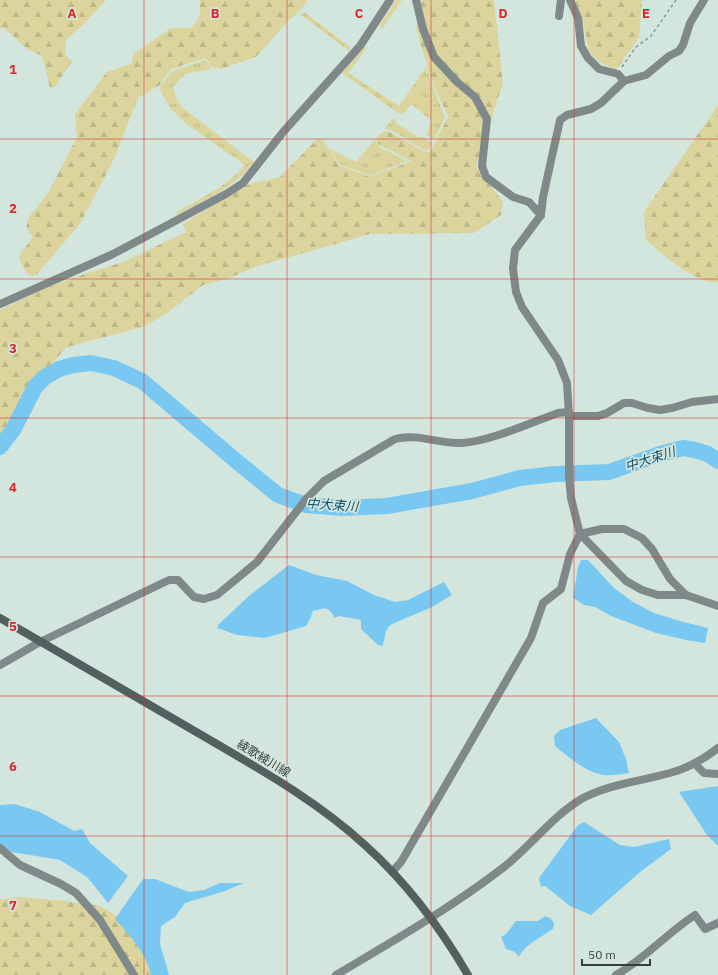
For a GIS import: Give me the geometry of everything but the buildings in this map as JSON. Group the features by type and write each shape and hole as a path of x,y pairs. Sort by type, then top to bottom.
{"main road":[{"name":"綾歌綾川線","path":"0,618 300,794 348,830 392,872 432,918 468,975"}],"street":[{"path":"0,304 114,254 226,194 243,182 284,131 360,46 390,0"},
{"path":"416,0 423,29 434,57 457,82 475,97 487,119 482,166 486,177 513,197 529,202 541,215"},
{"path":"558,16 561,0"},
{"path":"570,0 578,18 581,46 588,58 600,69 618,74 624,81"},
{"path":"704,0 690,23 683,45 679,51 669,56 646,75 624,81 601,103 592,109 567,115 560,120 543,197 541,215 515,250 513,269 516,292 522,307 558,360 567,383 569,414 569,476 571,498 580,534 626,581 642,590 658,595 686,595 718,606"},
{"path":"0,665 40,642 169,580 178,580 194,597 204,599 217,595 257,562 307,498 324,480 395,439 405,436 460,443 482,440 558,413 598,416 607,413 624,403 632,403 660,410 692,402 718,398"},
{"path":"580,534 602,529 624,528 642,538 652,549 670,580 686,595"},
{"path":"392,872 401,862 524,651 531,638 544,603 561,589 570,554 580,534"},
{"path":"336,975 432,918 475,890 506,866 560,815 584,798 604,790 671,773 695,764 718,748"},
{"path":"695,764 704,773 718,774"},
{"path":"0,848 20,865 61,884 76,893 100,920 134,975"},
{"path":"616,975 630,967 695,915 705,929 718,923"}],"path":[{"path":"618,74 636,47 651,36 676,0"}],"green space":[{"path":"0,0 106,0 82,26 66,40 65,55 72,61 57,84 53,88 50,88 42,56 27,49 4,28 0,28"},
{"path":"200,0 307,0 299,12 289,20 256,57 221,69 212,67 206,58 171,69 160,85 138,98 114,159 80,224 37,274 32,276 27,274 19,259 21,253 33,237 26,228 29,217 48,193 77,137 75,114 107,72 132,63 133,54 171,28 190,28 198,21"},
{"path":"396,0 402,0 383,28 379,26"},
{"path":"422,0 494,0 503,83 476,166 503,202 501,215 474,233 370,234 255,267 227,279 203,285 166,314 143,327 67,347 47,369 33,410 14,439 0,446 0,310 41,290 72,278 123,262 186,232 183,224 246,185 280,177 318,138 323,140 339,165 370,177 411,161 378,144 376,138 384,131 390,132 423,151 430,152 448,117 430,76 416,28"},
{"path":"575,0 642,0 639,38 616,70 599,62 589,51 584,27"},
{"path":"304,12 350,47 349,51 300,14"},
{"path":"365,47 366,49 348,73 399,106 426,67 445,118 434,140 426,134 432,121 411,104 403,114 398,113 342,73"},
{"path":"206,60 212,69 185,74 173,87 176,98 183,108 254,162 241,176 225,189 177,215 175,213 230,180 245,165 185,123 171,109 159,88 172,71"},
{"path":"718,105 718,282 709,282 690,274 646,240 644,212"},
{"path":"392,119 395,119 397,124 419,137 424,137 432,143 429,150 424,150 391,130 384,129"},
{"path":"375,139 378,146 407,161 370,176 339,164 330,149 356,162"},
{"path":"21,897 100,906 126,921 144,945 152,975 0,975 0,899"}],"water":[{"path":"581,560 588,560 614,588 633,602 654,613 708,628 705,643 656,633 611,616 595,607 584,605 573,598 578,567"},
{"path":"289,565 316,575 347,581 374,595 395,602 408,600 444,582 452,595 430,608 392,624 386,632 382,646 378,645 361,629 361,620 339,616 335,618 326,608 313,611 306,626 265,638 237,635 217,628 218,625 250,595"},
{"path":"596,718 619,742 626,759 629,773 603,775 596,773 578,764 555,746 554,736 560,730"},
{"path":"718,786 718,846 707,835 679,792"},
{"path":"15,804 40,812 74,831 82,829 90,843 128,876 108,903 87,877 60,860 12,852 0,846 0,805"},
{"path":"584,822 620,845 634,847 669,839 671,849 640,872 591,915 570,906 545,886 541,887 539,878 578,825"},
{"path":"143,879 155,879 189,892 204,890 220,883 244,883 225,891 185,903 175,917 161,926 160,944 169,975 151,975 145,959 132,938 115,919"},
{"path":"545,916 550,918 554,923 553,929 529,945 519,957 515,952 506,949 501,937 506,934 516,921 538,921"}],"waterway":[{"name":"中大束川","path":"0,447 13,430 35,387 45,377 59,369 73,365 91,363 114,368 142,381 278,495 306,505 343,508 387,506 472,491 520,478 555,474 609,472 660,454 683,448 708,454 718,461"}]}
